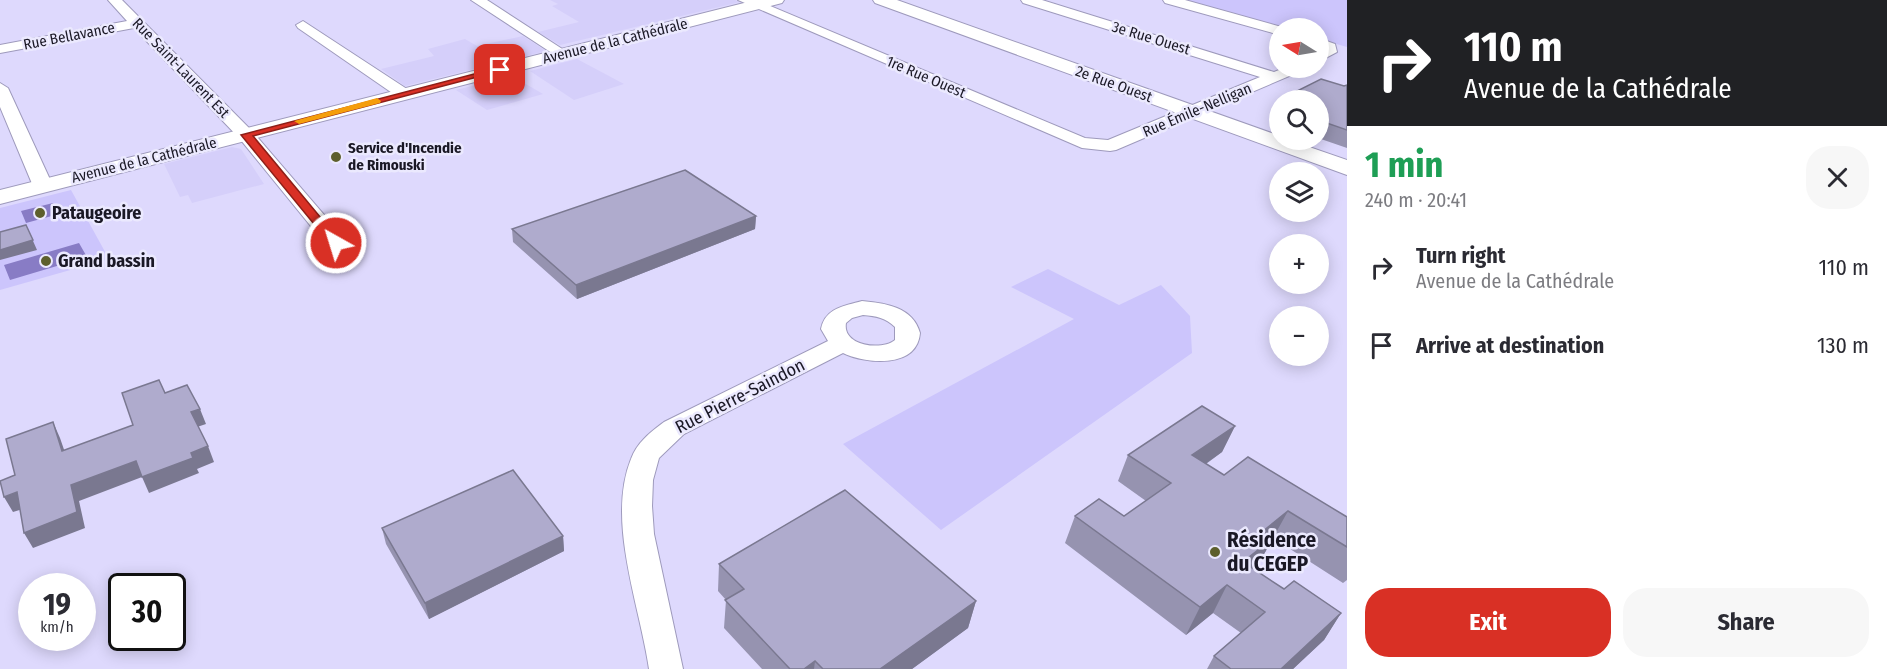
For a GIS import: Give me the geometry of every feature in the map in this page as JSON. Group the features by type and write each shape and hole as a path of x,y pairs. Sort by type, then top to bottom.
{"street":[{"name":"Rue Saint-Laurent Est","path":"115,0 246,135 348,257"},
{"path":"478,0 563,54"},
{"name":"2e Rue Ouest","path":"881,0 1347,168"},
{"name":"3e Rue Ouest","path":"1028,0 1269,75"},
{"path":"1170,0 1269,28"},
{"name":"Avenue de la Cathédrale","path":"0,197 760,2"},
{"name":"1re Rue Ouest","path":"760,2 1072,139 1096,146"},
{"name":"Rue Bellavance","path":"0,49 138,23"},
{"path":"303,25 404,94"},
{"name":"Rue Émile-Nelligan","path":"1096,146 1110,146 1273,78"},
{"path":"0,88 43,186"},
{"name":"Rue Pierre-Saindon","path":"666,669 642,551 638,492 645,459 658,441 674,428 842,344"}],"shaded area":[{"path":"550,0 735,0 740,2 560,45 538,32 579,22 552,6 558,4"},
{"path":"1182,0 1347,0 1347,47 1329,42 1329,18 1269,18 1269,24"},
{"path":"523,36 546,51 405,86 381,69 434,56 428,49 465,39 477,46"},
{"path":"577,59 624,84 574,100 530,71"},
{"path":"512,76 543,94 487,110 456,90"},
{"path":"232,147 241,149 264,184 192,203 188,195 180,197 164,164"},
{"path":"71,190 109,259 0,290 0,208"},
{"name":"Pataugeoire","path":"53,203 59,214 26,223 21,211"},
{"name":"Grand bassin","path":"79,243 87,257 10,280 4,265"},
{"path":"1048,269 1119,305 1161,285 1190,316 1192,353 941,530 843,444 1074,319 1011,287"}],"building":[{"path":"1321,79 1347,85 1347,130 1329,124 1329,90 1299,90"},
{"path":"685,170 756,216 576,285 512,229"},
{"path":"26,225 33,240 0,250 0,232"},
{"path":"159,380 165,393 187,385 200,409 191,412 208,446 191,453 193,458 142,477 136,461 71,485 77,512 24,533 17,492 4,497 0,481 15,475 6,439 53,422 62,451 133,425 122,393"},
{"path":"1202,406 1235,426 1192,455 1224,475 1248,457 1347,517 1347,547 1288,511 1262,532 1273,538 1243,562 1284,589 1294,581 1341,613 1281,669 1231,669 1214,656 1265,612 1227,585 1200,607 1075,516 1099,499 1124,516 1171,483 1128,455"},
{"path":"513,470 563,536 425,603 382,528"},
{"path":"845,490 976,601 880,669 823,669 815,661 804,669 790,669 725,600 744,589 719,564"}],"slow traffic":[{"path":"299,121 377,101"}],"place":[{"name":"Service d'Incendie de Rimouski","path":"336,157"},
{"name":"Pataugeoire","path":"40,213"},
{"name":"Grand bassin","path":"46,261"},
{"name":"Résidence du CEGEP","path":"1215,552"}],"route":[{"path":"336,243 246,135 500,70"}]}
